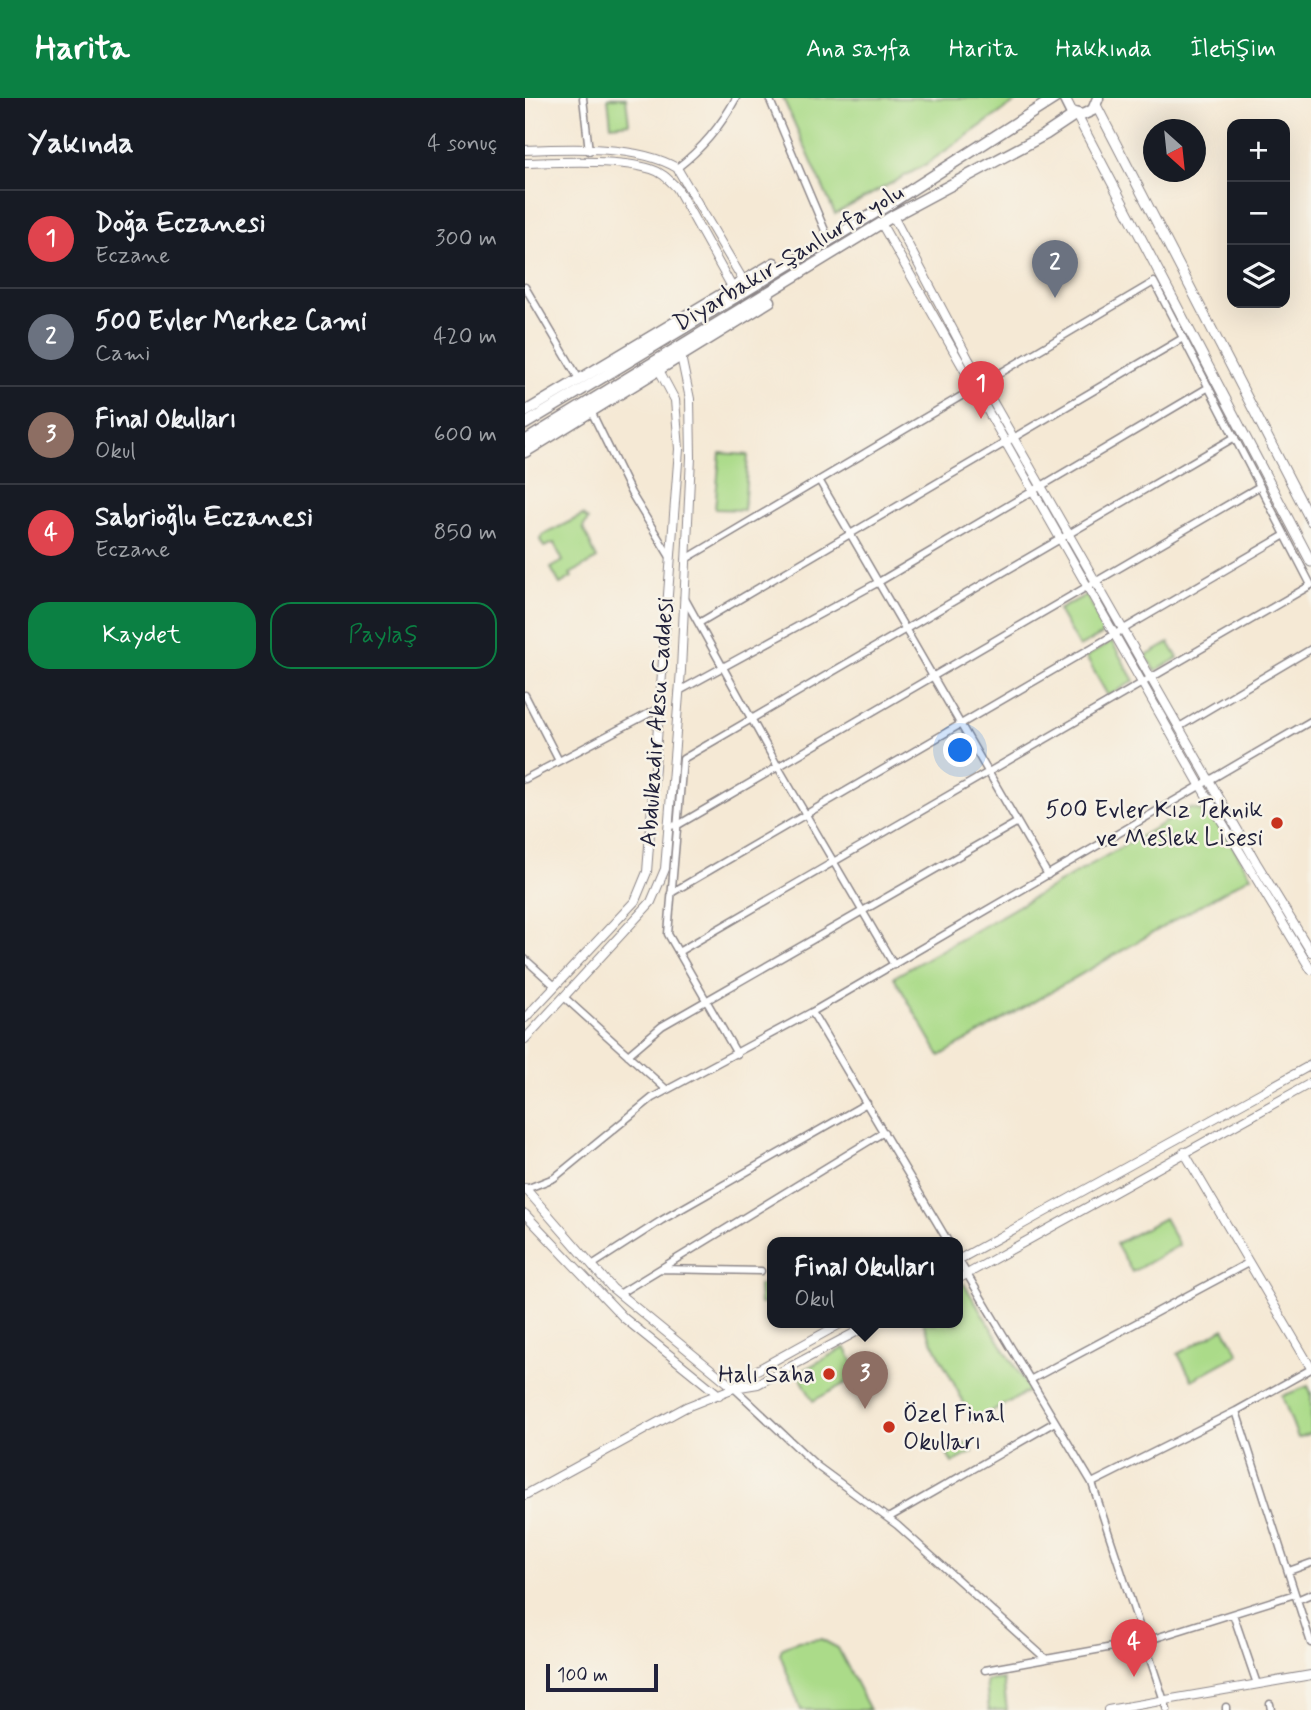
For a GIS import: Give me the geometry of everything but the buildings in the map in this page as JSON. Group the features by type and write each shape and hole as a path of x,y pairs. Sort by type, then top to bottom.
{"highway":[{"name":"Diyarbakır-Şanlıurfa yolu","path":"525,424 1055,98"},
{"path":"1064,98 1067,108 1076,114"},
{"path":"1097,102 1107,98"},
{"name":"Diyarbakır-Şanlıurfa yolu","path":"525,441 881,223 1076,114 1088,113 1097,102"},
{"path":"525,412 743,280 775,262 791,260"},
{"path":"525,452 783,293 802,273"}],"main road":[{"path":"1097,102 1311,521"},
{"path":"1076,114 1311,562"},
{"path":"525,150 638,153 662,159 677,168 688,182 743,280"},
{"path":"525,163 632,166 652,169 666,176 677,188 732,287"},
{"path":"893,216 982,381 1124,629 1200,785 1311,970"},
{"path":"881,223 1086,586 1115,634 1179,727 1311,952"},
{"name":"Abdulkadir Aksu Caddesi","path":"525,1039 620,937 659,889 665,869 679,691 692,446 681,356"},
{"name":"Abdulkadir Aksu Caddesi","path":"525,1018 612,926 642,888 652,847 679,416 669,386 659,370"},
{"path":"669,386 672,380 679,379 687,388"},
{"path":"963,1256 1311,1065"},
{"path":"963,1276 1311,1083"},
{"path":"1184,1152 1311,1369"},
{"path":"525,1189 619,1294 734,1388"},
{"path":"525,1214 624,1318 719,1395"},
{"path":"734,1388 750,1374 833,1328"},
{"path":"525,1495 686,1407 734,1388 758,1384 864,1328"},
{"path":"1108,1710 1166,1705 1257,1684 1311,1675"}],"street":[{"path":"583,98 589,151"},
{"path":"677,168 694,155 721,125 736,98"},
{"path":"769,98 828,240"},
{"path":"680,951 1311,585 1154,282 982,381 686,559"},
{"path":"525,287 579,379"},
{"path":"699,623 1183,338"},
{"path":"679,691 724,669 877,583 1209,387"},
{"path":"591,411 631,493 671,558"},
{"path":"737,1054 708,999 668,934 683,760 1235,437"},
{"path":"819,480 1048,875"},
{"path":"669,826 678,825 1260,486"},
{"path":"671,893 1285,535"},
{"path":"683,595 833,864 894,965"},
{"path":"1179,727 1311,649"},
{"path":"525,695 559,761"},
{"path":"525,779 661,707"},
{"path":"525,1189 554,1178 625,1118 667,1090 812,1012 1311,721"},
{"path":"628,1055 651,1033 1016,823"},
{"path":"525,959 555,986"},
{"path":"564,997 667,1090"},
{"path":"812,1012 945,1237"},
{"path":"592,1265 662,1220 867,1103"},
{"path":"619,1294 884,1132"},
{"path":"1030,1380 1248,1263"},
{"path":"963,1267 1091,1483 1166,1705"},
{"path":"658,1269 761,1271"},
{"path":"1091,1483 1236,1411 1311,1369"},
{"path":"734,1388 817,1466 888,1518 943,1564 1047,1659"},
{"path":"1236,1411 1311,1643"},
{"path":"888,1518 1055,1422"},
{"path":"1289,1571 1311,1563"},
{"path":"985,1670 1146,1642 1233,1614 1311,1594"},
{"path":"1233,1614 1257,1684"}],"green space":[{"path":"608,98 626,98 629,123 611,125"},
{"path":"783,98 1021,98 925,165 835,214"},
{"path":"720,453 748,455 744,510 715,509"},
{"path":"583,515 588,520 583,527 597,559 570,574 572,577 560,584 551,568 563,561 554,543 544,547 540,540 543,535"},
{"path":"1086,595 1107,632 1079,647 1058,610"},
{"path":"1112,642 1134,681 1108,696 1086,657"},
{"path":"1169,643 1178,658 1155,671 1146,656"},
{"path":"1190,808 1213,814 1251,876 940,1056 894,977"},
{"path":"1164,1218 1179,1245 1132,1272 1116,1244"},
{"path":"963,1284 1030,1391 973,1421 926,1328 963,1328"},
{"path":"759,1285 767,1285 767,1304 760,1304"},
{"path":"1224,1328 1239,1354 1192,1380 1178,1354"},
{"name":"Halı Saha","path":"845,1347 860,1375 813,1401 798,1373"},
{"path":"1308,1386 1311,1393 1311,1433 1298,1438 1282,1396"},
{"path":"968,1442 973,1452 952,1463 947,1453"},
{"path":"821,1639 838,1648 870,1710 801,1710 780,1654 782,1648 798,1641"},
{"path":"1003,1679 1007,1710 989,1710 986,1681"}],"place":[{"name":"500 Evler Merkez Cami","path":"1055,298"},
{"name":"Doğa Eczanesi","path":"981,419"},
{"name":"500 Evler Kız Teknik ve Meslek Lisesi","path":"1277,823"},
{"name":"Halı Saha","path":"829,1374"},
{"name":"Final Okulları","path":"865,1409"},
{"name":"Özel Final Okulları","path":"889,1427"},
{"name":"Sabrioğlu Eczanesi","path":"1134,1677"}]}
